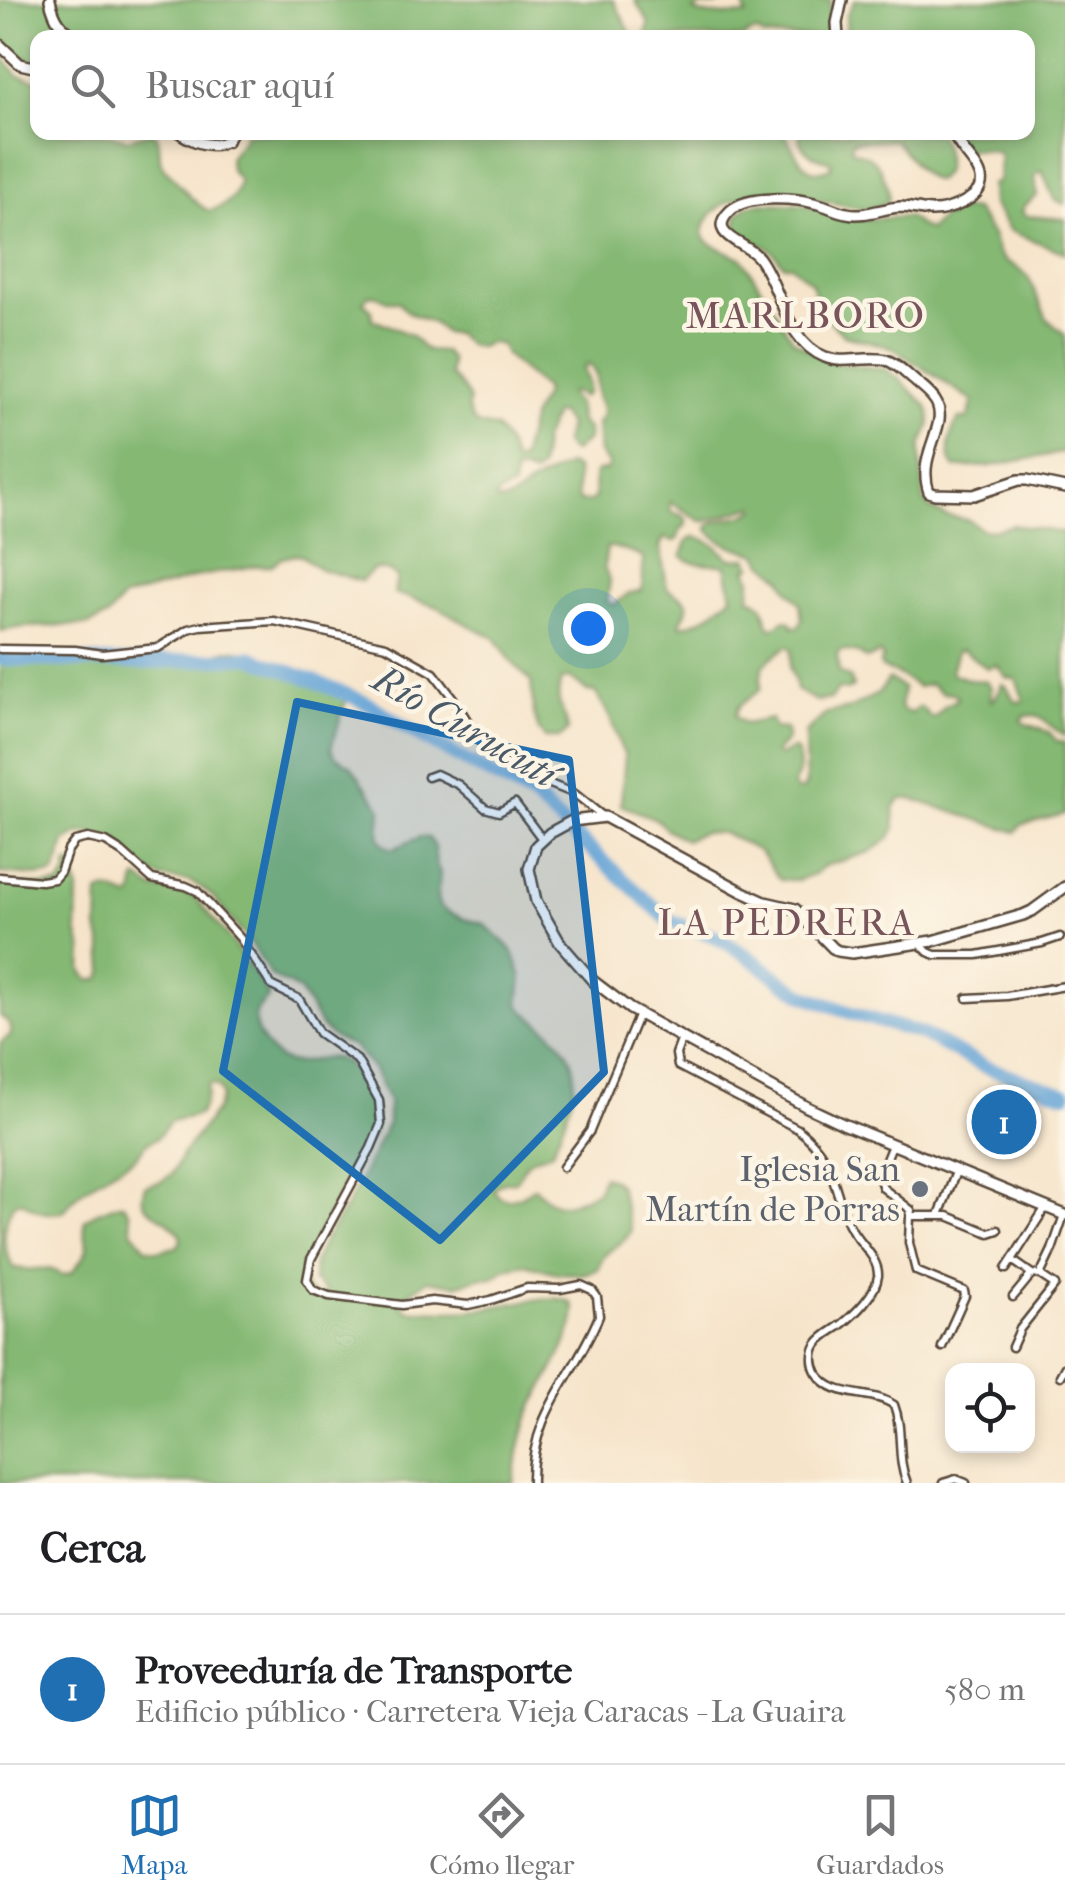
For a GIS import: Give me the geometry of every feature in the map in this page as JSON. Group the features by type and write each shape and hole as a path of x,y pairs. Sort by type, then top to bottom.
{"main road":[{"path":"50,0 59,24 68,30"},
{"path":"837,30 842,0"},
{"path":"0,45 20,64 30,66"},
{"path":"191,140 216,145 227,140"},
{"path":"955,140 982,182 965,200 942,210 901,207 857,214 807,202 751,200 727,214 723,231 759,256 792,327 817,353 832,359 888,361 935,399 940,416 926,460 929,492 974,496 1027,480 1065,488"},
{"path":"1064,1215 808,1107 638,1014 593,981 560,943 536,901 529,869 532,853 556,829 572,820 605,817 743,892 794,910 838,952 861,953 954,936 1023,915 1065,886"}],"street":[{"path":"0,649 102,654 158,648 200,626 274,621 386,646 434,673 487,752 530,778 575,794 605,817"},
{"path":"428,776 436,774 459,785 484,808 500,812 515,803 542,839"},
{"path":"0,878 54,879 76,841 88,838 106,842 152,879 197,891 240,938 272,986 299,999 319,1033 357,1060 379,1100 381,1124 311,1259 307,1280 313,1290 340,1299 402,1305 432,1301 468,1305 531,1287 560,1289 581,1285 594,1293 599,1316 541,1423 532,1462 532,1483"},
{"path":"918,943 935,955 977,955 1060,937"},
{"path":"968,998 1065,986"},
{"path":"562,1167 590,1131 638,1014"},
{"path":"682,1038 676,1054 678,1066 798,1129 824,1158 846,1218 875,1262 878,1274 861,1305 816,1344 814,1368 825,1382 838,1389 894,1405 907,1483"},
{"path":"892,1145 879,1177 883,1188 911,1210 909,1244 916,1272 964,1291 942,1347"},
{"path":"939,1215 956,1172"},
{"path":"1006,1269 1046,1207"},
{"path":"1013,1297 1036,1274 1052,1250 1064,1215"},
{"path":"910,1216 948,1216 989,1233 998,1230"},
{"path":"1012,1260 1055,1285 1020,1329 1012,1347"},
{"path":"1060,1376 1065,1367"},
{"path":"943,1483 956,1479 966,1483"}],"highlighted area":[{"path":"297,702 569,760 604,1072 440,1240 223,1071"}],"green space":[{"path":"0,0 613,0 629,30 30,30 30,59 15,52 0,33"},
{"path":"635,0 726,0 694,11 746,15 743,0 831,0 828,30 647,30 648,22"},
{"path":"855,0 1065,0 1065,204 1054,199 1042,171 1035,175 1037,196 1022,212 1027,216 1065,219 1065,253 1010,231 992,204 991,185 998,181 1000,154 964,149 958,140 1035,140 1035,30 847,30 846,16"},
{"path":"0,54 18,75 30,78 30,140 158,140 163,167 209,211 225,204 236,191 239,180 230,169 229,158 242,140 712,140 716,144 723,140 788,140 807,168 822,171 831,168 831,162 804,149 800,140 894,140 853,141 851,146 853,151 873,160 881,171 888,202 867,210 805,197 750,194 725,203 711,214 703,234 713,245 743,259 793,340 834,363 884,369 926,405 930,425 920,455 924,500 929,508 968,520 983,530 1013,525 1065,533 1065,736 1036,715 1022,719 1065,743 1065,814 1021,825 1016,832 912,799 901,799 894,807 895,828 882,844 798,880 780,880 760,852 730,836 703,832 685,840 656,819 621,805 625,755 595,692 587,691 570,678 561,680 559,702 568,731 559,738 545,738 534,715 531,682 495,638 438,607 394,593 397,578 383,570 373,570 361,581 320,569 296,555 270,566 200,576 123,598 107,617 88,625 0,631","holes":["369,295 398,301 407,312 445,333 456,334 469,345 501,345 505,355 544,389 532,416 521,460 514,462 496,428 473,421 467,395 450,375 451,360 444,352 423,348 412,336 372,320 372,310 363,302","590,365 596,375 602,408 597,424 599,453 609,465 594,475 595,498 590,502 579,501 576,469 568,465 509,500 498,502 496,496 513,487 515,471 533,475 540,469 543,440 554,414 559,413 568,424 564,443 569,450 574,452 588,439 577,404 568,393 582,397 587,393 583,369","671,502 706,521 755,506 745,515 709,525 708,530 725,543 758,554 782,578 800,603 802,620 798,627 785,620 770,627 763,607 750,598 747,569 752,566 747,558 730,559 718,547 693,537 687,541 682,556 692,562 726,566 732,596 704,618 681,626 687,604 667,588 660,546 664,538 677,540 687,520 670,511","607,547 643,557 642,590 628,594 614,605 607,602","787,646 792,649 790,669 796,690 817,701 831,699 838,689 853,687 850,678 839,672 837,654 841,650 859,653 866,659 880,653 882,668 918,687 931,684 942,693 958,697 935,717 921,707 912,713 903,711 903,688 889,679 879,693 849,709 827,713 805,733 806,784 798,791 793,786 799,773 798,753 793,749 780,756 775,753 787,740 786,729 774,728 771,719 745,724 735,716 739,706 761,689 763,667","963,650 987,668 997,665 1006,677 1016,679 1024,700 1015,701 1002,684 991,701 991,687 986,681 952,674 957,651"]},
{"path":"894,140 941,140 946,165 942,176 936,181 918,169"},
{"path":"749,205 806,205 855,220 906,217 929,230 943,217 964,209 975,210 992,235 998,253 1028,277 1047,319 1065,335 1065,452 991,466 955,468 949,451 950,437 959,419 968,419 973,401 891,347 844,335 817,304 812,283 791,265 784,265 769,249 739,234 738,214"},
{"path":"235,650 305,674 347,697 331,748 335,756 351,766 381,808 382,842 393,849 420,837 429,838 440,873 439,905 464,919 484,924 512,950 522,977 519,1004 568,1053 573,1064 573,1089 552,1151 530,1160 516,1181 503,1182 494,1190 508,1199 535,1187 550,1201 564,1204 597,1191 603,1176 619,1186 631,1231 604,1256 599,1269 583,1274 557,1273 525,1264 504,1269 493,1277 456,1285 428,1280 401,1302 410,1311 471,1310 541,1299 571,1303 573,1324 529,1415 513,1483 0,1483 0,1043 11,1032 0,1016 0,882 59,885 68,864 72,864 78,889 77,931 83,951 82,970 89,980 100,979 104,971 98,929 99,893 112,891 131,898 138,878 154,889 180,891 195,897 268,994 255,1017 257,1030 269,1049 291,1062 339,1059 355,1073 372,1103 373,1133 302,1266 305,1287 311,1294 322,1297 326,1292 313,1280 314,1262 388,1123 388,1101 374,1070 355,1048 322,1028 299,990 271,976 254,948 202,888 189,881 153,875 115,840 86,833 65,842 52,875 0,873 0,652 101,668 141,659 193,665","holes":["208,1085 219,1088 222,1096 216,1110 172,1174 145,1186 143,1193 146,1208 180,1233 177,1247 157,1251 146,1248 132,1231 129,1212 118,1204 85,1220 87,1248 72,1273 62,1275 50,1269 13,1267 4,1236 13,1204 22,1201 47,1213 64,1211 97,1180 135,1158 171,1121 198,1115 206,1101"]}],"waterway":[{"name":"Río Curucutí","path":"0,659 138,663 250,657 315,681 369,704 533,797 668,920 716,937 806,996 922,1034 985,1067 1065,1094"}],"place":[{"name":"Proveeduría de Transporte","path":"1004,1122"},
{"name":"Iglesia San Martín de Porras","path":"920,1189"}],"district":[{"name":"MARLBORO","path":"806,315"},
{"name":"LA PEDRERA","path":"787,922"}]}
